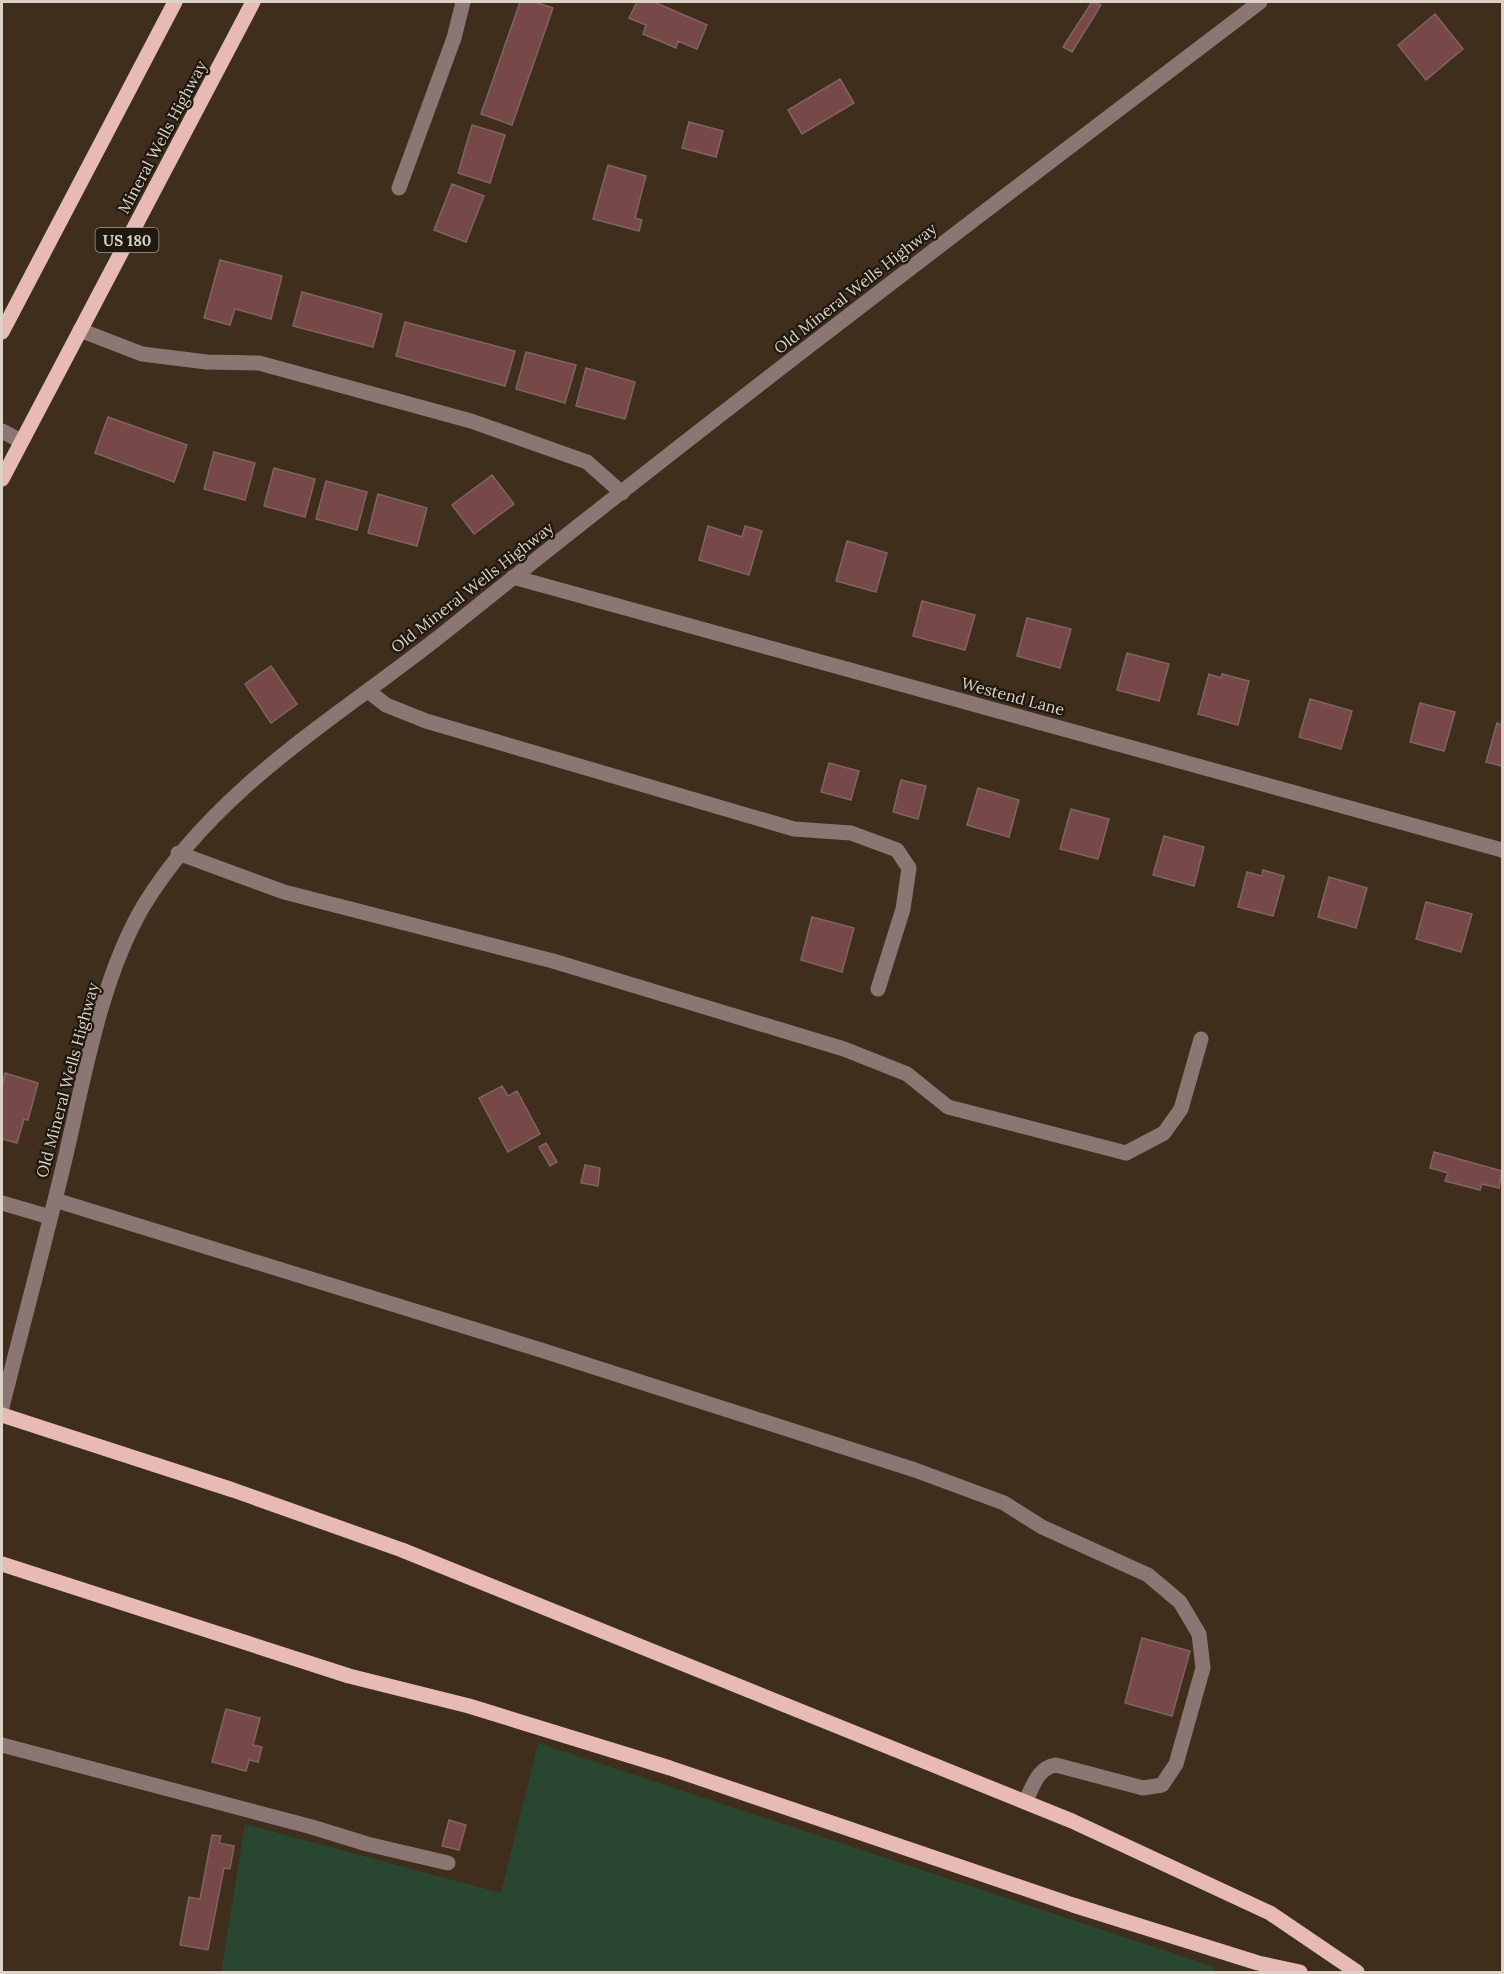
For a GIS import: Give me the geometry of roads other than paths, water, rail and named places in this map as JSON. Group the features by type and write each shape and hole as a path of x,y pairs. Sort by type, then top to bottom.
{"main road":[{"path":"2,332 175,2"},
{"name":"Mineral Wells Highway","path":"2,479 253,2"},
{"path":"2,1415 233,1490 402,1550 1072,1821 1270,1913 1357,1972"},
{"path":"2,1564 349,1676 470,1706 670,1768 1073,1905 1258,1963 1300,1972"}],"street":[{"path":"399,188 454,38 463,2"},
{"name":"Old Mineral Wells Highway","path":"2,1407 93,1039 114,974 141,910 178,853 239,789 853,312 1260,2"},
{"path":"80,330 142,354 207,362 260,363 471,421 587,462 622,492"},
{"path":"2,431 21,441"},
{"name":"Westend Lane","path":"513,577 1503,850"},
{"path":"368,691 386,705 437,724 794,829 851,833 897,850 909,868 903,909 878,989"},
{"path":"178,853 284,892 553,961 844,1049 907,1074 948,1107 1126,1153 1164,1133 1181,1109 1201,1039"},
{"path":"55,1200 541,1350 915,1470 1004,1503 1042,1527 1148,1575 1180,1602 1199,1635 1203,1668 1176,1764 1162,1785 1154,1788 1143,1788 1056,1765 1047,1767 1039,1774 1025,1802"},
{"path":"2,1203 50,1216"},
{"path":"2,1745 312,1827 367,1844 448,1863"}]}
